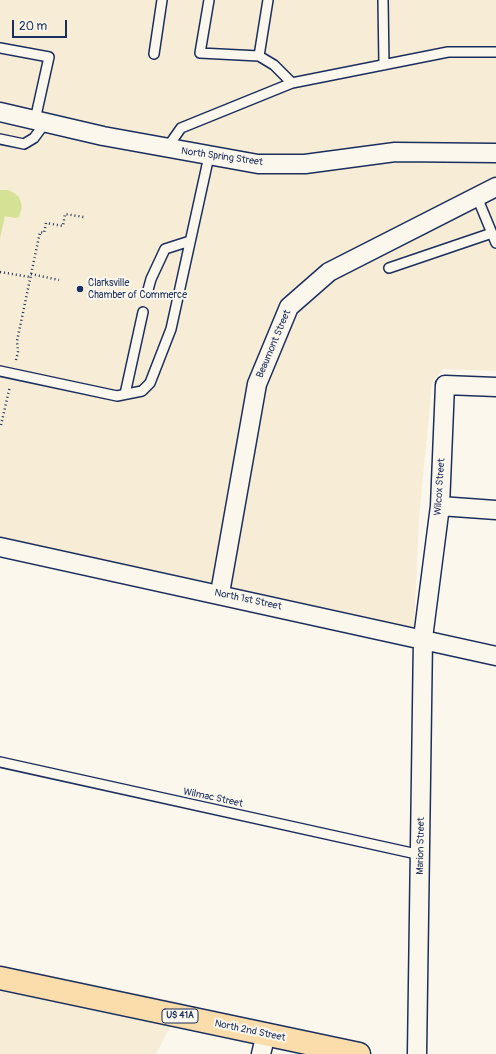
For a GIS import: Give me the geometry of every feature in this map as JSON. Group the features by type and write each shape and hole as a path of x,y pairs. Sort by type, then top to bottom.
{"main road":[{"name":"North 2nd Street","path":"0,978 264,1044 360,1054"}],"street":[{"name":"North Spring Street","path":"0,112 40,122 167,148 258,164 305,164 395,152 496,153"},
{"name":"Beaumont Street","path":"220,593 257,384 289,307 328,272 496,187"},
{"name":"Wilcox Street","path":"423,638 440,506 446,385 496,387"},
{"path":"440,506 496,510"},
{"name":"North 1st Street","path":"0,546 423,638 496,656"},
{"name":"Marion Street","path":"417,1054 423,638"}],"lane":[{"path":"154,54 162,0"},
{"path":"209,0 200,53 259,56 274,65 292,82"},
{"path":"259,56 268,0"},
{"path":"383,0 384,65"},
{"path":"0,48 49,57 40,122 34,138 24,144 0,139"},
{"path":"167,148 181,128 292,82 448,52 496,52"},
{"path":"0,371 117,396 142,391 150,383 171,329 209,156"},
{"path":"477,197 496,243"},
{"path":"389,268 492,232"},
{"path":"148,290 151,279 165,248 190,241"},
{"path":"125,394 143,312"},
{"name":"Wilmac Street","path":"0,762 421,855"}],"path":[{"path":"1,425 18,352 17,341 40,232 44,233 46,223 63,226 65,214 84,217"},
{"path":"0,272 59,280"}],"shaded area":[{"path":"0,0 496,0 496,371 443,369 432,383 419,518 414,629 206,582 0,540"},
{"path":"0,965 183,1003 156,1054 0,1054"}],"green space":[{"path":"0,190 8,190 14,193 19,197 22,206 19,217 15,218 5,216 0,238"}],"place":[{"name":"Clarksville Chamber of Commerce","path":"80,289"}]}
